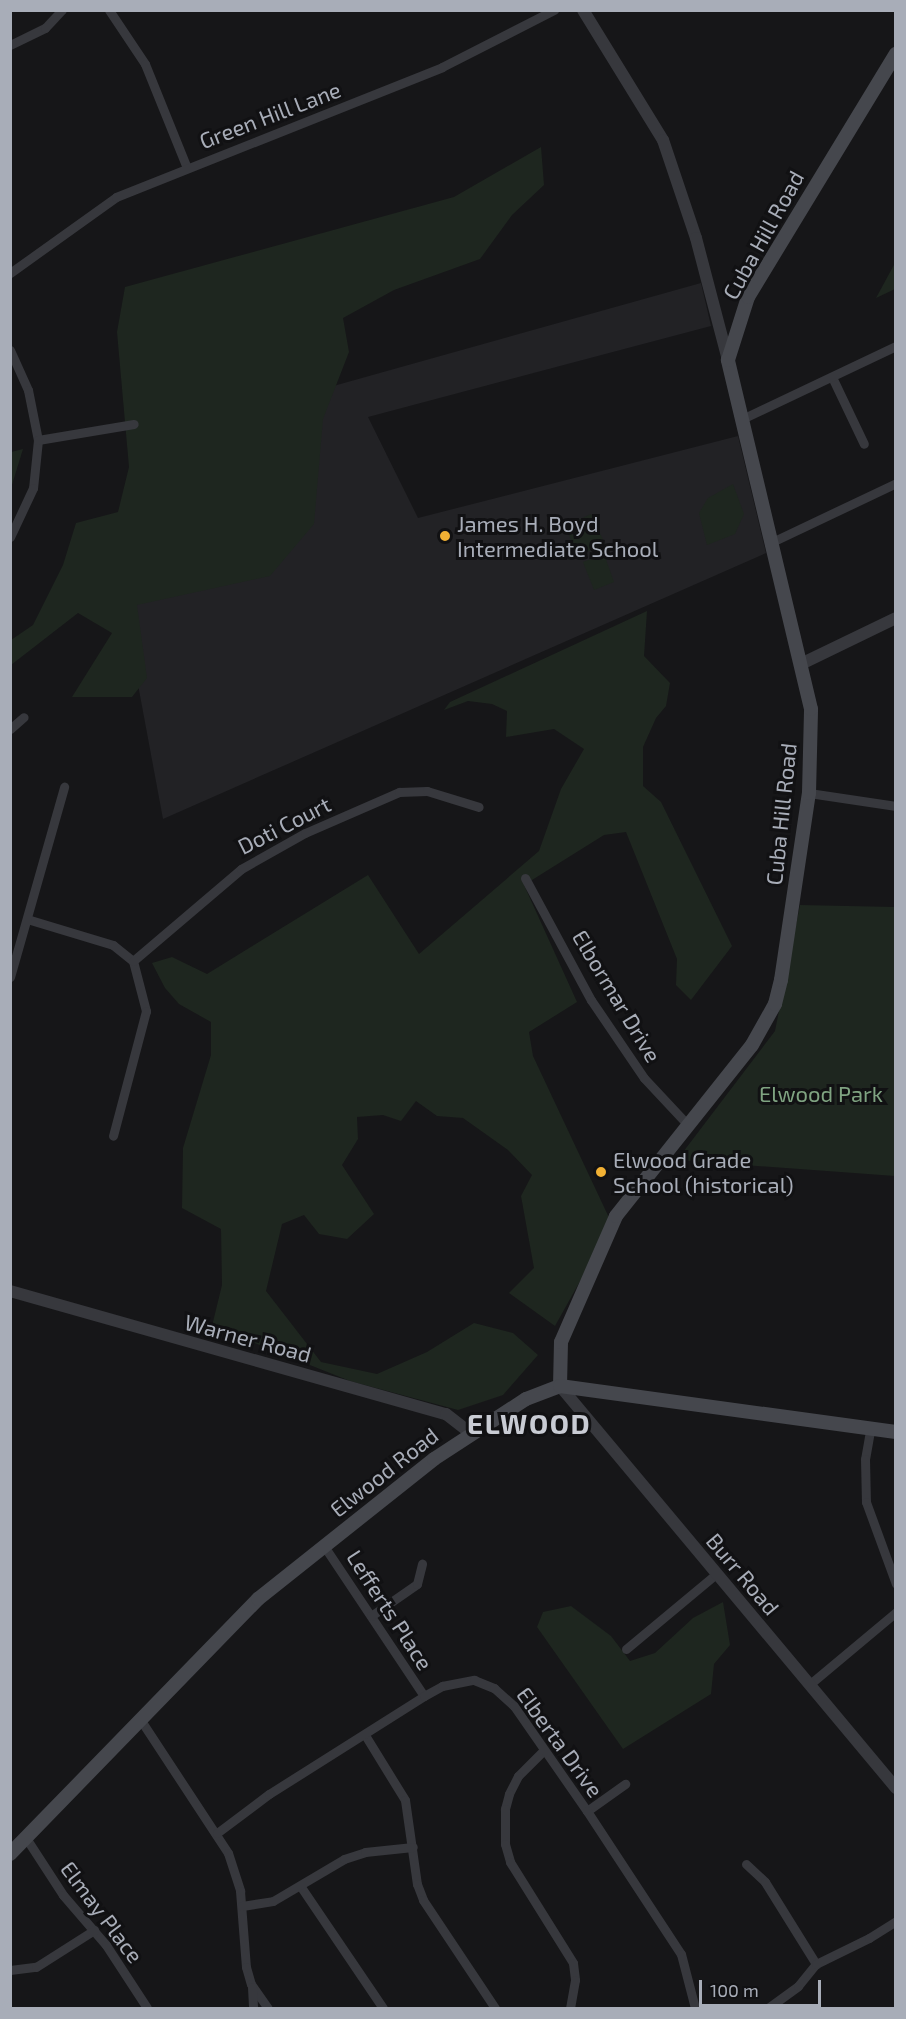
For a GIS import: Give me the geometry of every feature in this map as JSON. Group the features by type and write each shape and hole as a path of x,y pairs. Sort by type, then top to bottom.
{"main road":[{"name":"Cuba Hill Road","path":"560,1386 561,1342 616,1216 752,1045 775,1004 808,793 811,709 803,663 728,360 748,297 896,54"},
{"name":"Elwood Road","path":"10,1854 216,1637 324,1546 470,1433 526,1399 560,1386 870,1431 896,1432"}],"street":[{"path":"10,45 45,28 62,10"},
{"path":"109,10 145,64 187,168"},
{"name":"Green Hill Lane","path":"10,273 98,207 187,168 442,67 554,10"},
{"path":"582,10 663,140 696,238 728,360"},
{"path":"742,419 896,346"},
{"path":"10,350 35,414 38,440 33,488 10,537"},
{"path":"832,377 864,444"},
{"path":"38,440 134,424"},
{"path":"772,542 896,483"},
{"path":"803,663 896,618"},
{"path":"10,729 24,717"},
{"path":"10,977 64,787"},
{"name":"Doti Court","path":"133,961 241,869 304,833 399,792 427,791 479,807"},
{"path":"808,793 896,806"},
{"name":"Elbormar Drive","path":"525,878 591,1000 644,1078 688,1125"},
{"path":"27,919 113,945 133,961 146,1011 113,1136"},
{"name":"Warner Road","path":"10,1291 446,1414 470,1433"},
{"name":"Burr Road","path":"560,1386 896,1788"},
{"path":"870,1431 865,1459 866,1502 896,1584"},
{"name":"Lefferts Place","path":"324,1546 424,1696"},
{"path":"371,1616 417,1584 422,1564"},
{"path":"626,1649 716,1574"},
{"path":"810,1684 896,1612"},
{"name":"Elberta Drive","path":"217,1833 269,1794 424,1696 460,1681 474,1680 495,1688 514,1706 587,1811 681,1954 695,2008"},
{"path":"140,1719 217,1833 236,1873 242,1906 243,1954 251,1984 253,2008"},
{"path":"365,1735 405,1800 423,1900 495,2008"},
{"path":"544,1750 518,1776 509,1794 505,1809 505,1844 520,1878 570,1956 575,1980 570,2008"},
{"path":"587,1811 625,1784"},
{"name":"Elmay Place","path":"26,1838 63,1894 94,1930 146,2008"},
{"path":"242,1906 273,1901 301,1887 345,1859 365,1852 413,1847"},
{"path":"746,1864 765,1882 816,1964"},
{"path":"301,1887 383,2008"},
{"path":"768,2008 798,1986 816,1964 869,1938 896,1921"},
{"path":"10,1970 36,1967 94,1930"},
{"path":"251,1984 268,2008"}],"shaded area":[{"name":"James H. Boyd Intermediate School","path":"701,283 711,326 368,417 418,518 738,436 766,553 163,819 139,690 126,595 133,442"}],"green space":[{"path":"541,147 544,185 512,215 480,259 394,290 343,318 349,352 323,419 314,524 270,576 137,605 147,678 132,697 72,697 112,633 78,613 11,665 11,640 33,625 63,565 76,523 118,512 129,467 117,332 125,287 454,197"},
{"path":"895,263 895,289 876,298"},
{"path":"23,449 11,488 11,452"},
{"path":"733,484 744,514 735,534 707,545 699,513 708,498"},
{"path":"591,514 605,544 578,556 565,526"},
{"path":"604,554 614,582 594,590 583,562"},
{"path":"647,611 644,656 670,683 666,706 656,718 643,747 643,786 661,802 732,946 691,1000 676,985 677,959 626,832 604,835 524,885 577,1002 529,1032 533,1056 612,1224 555,1326 509,1293 534,1268 521,1196 532,1175 508,1150 463,1118 437,1116 416,1101 401,1121 383,1115 357,1117 358,1139 342,1165 374,1214 347,1239 319,1234 304,1215 282,1224 266,1291 321,1362 377,1374 427,1352 474,1323 513,1333 538,1355 503,1395 458,1410 350,1381 212,1326 222,1285 221,1229 182,1208 183,1148 211,1055 211,1022 179,1004 165,988 152,963 172,957 207,974 368,875 419,954 539,851 561,789 584,749 554,729 506,737 507,711 492,704 468,701 444,710 450,702"},
{"name":"Elwood Park","path":"800,905 895,907 895,1176 677,1160 775,1031"},
{"path":"723,1602 730,1645 714,1664 711,1694 623,1749 537,1627 543,1612 571,1606 611,1636 630,1661 655,1653 693,1618"}],"place":[{"name":"James H. Boyd Intermediate School","path":"445,536"},
{"name":"Elwood Grade School (historical)","path":"601,1172"}],"district":[{"name":"ELWOOD","path":"529,1423"}]}
